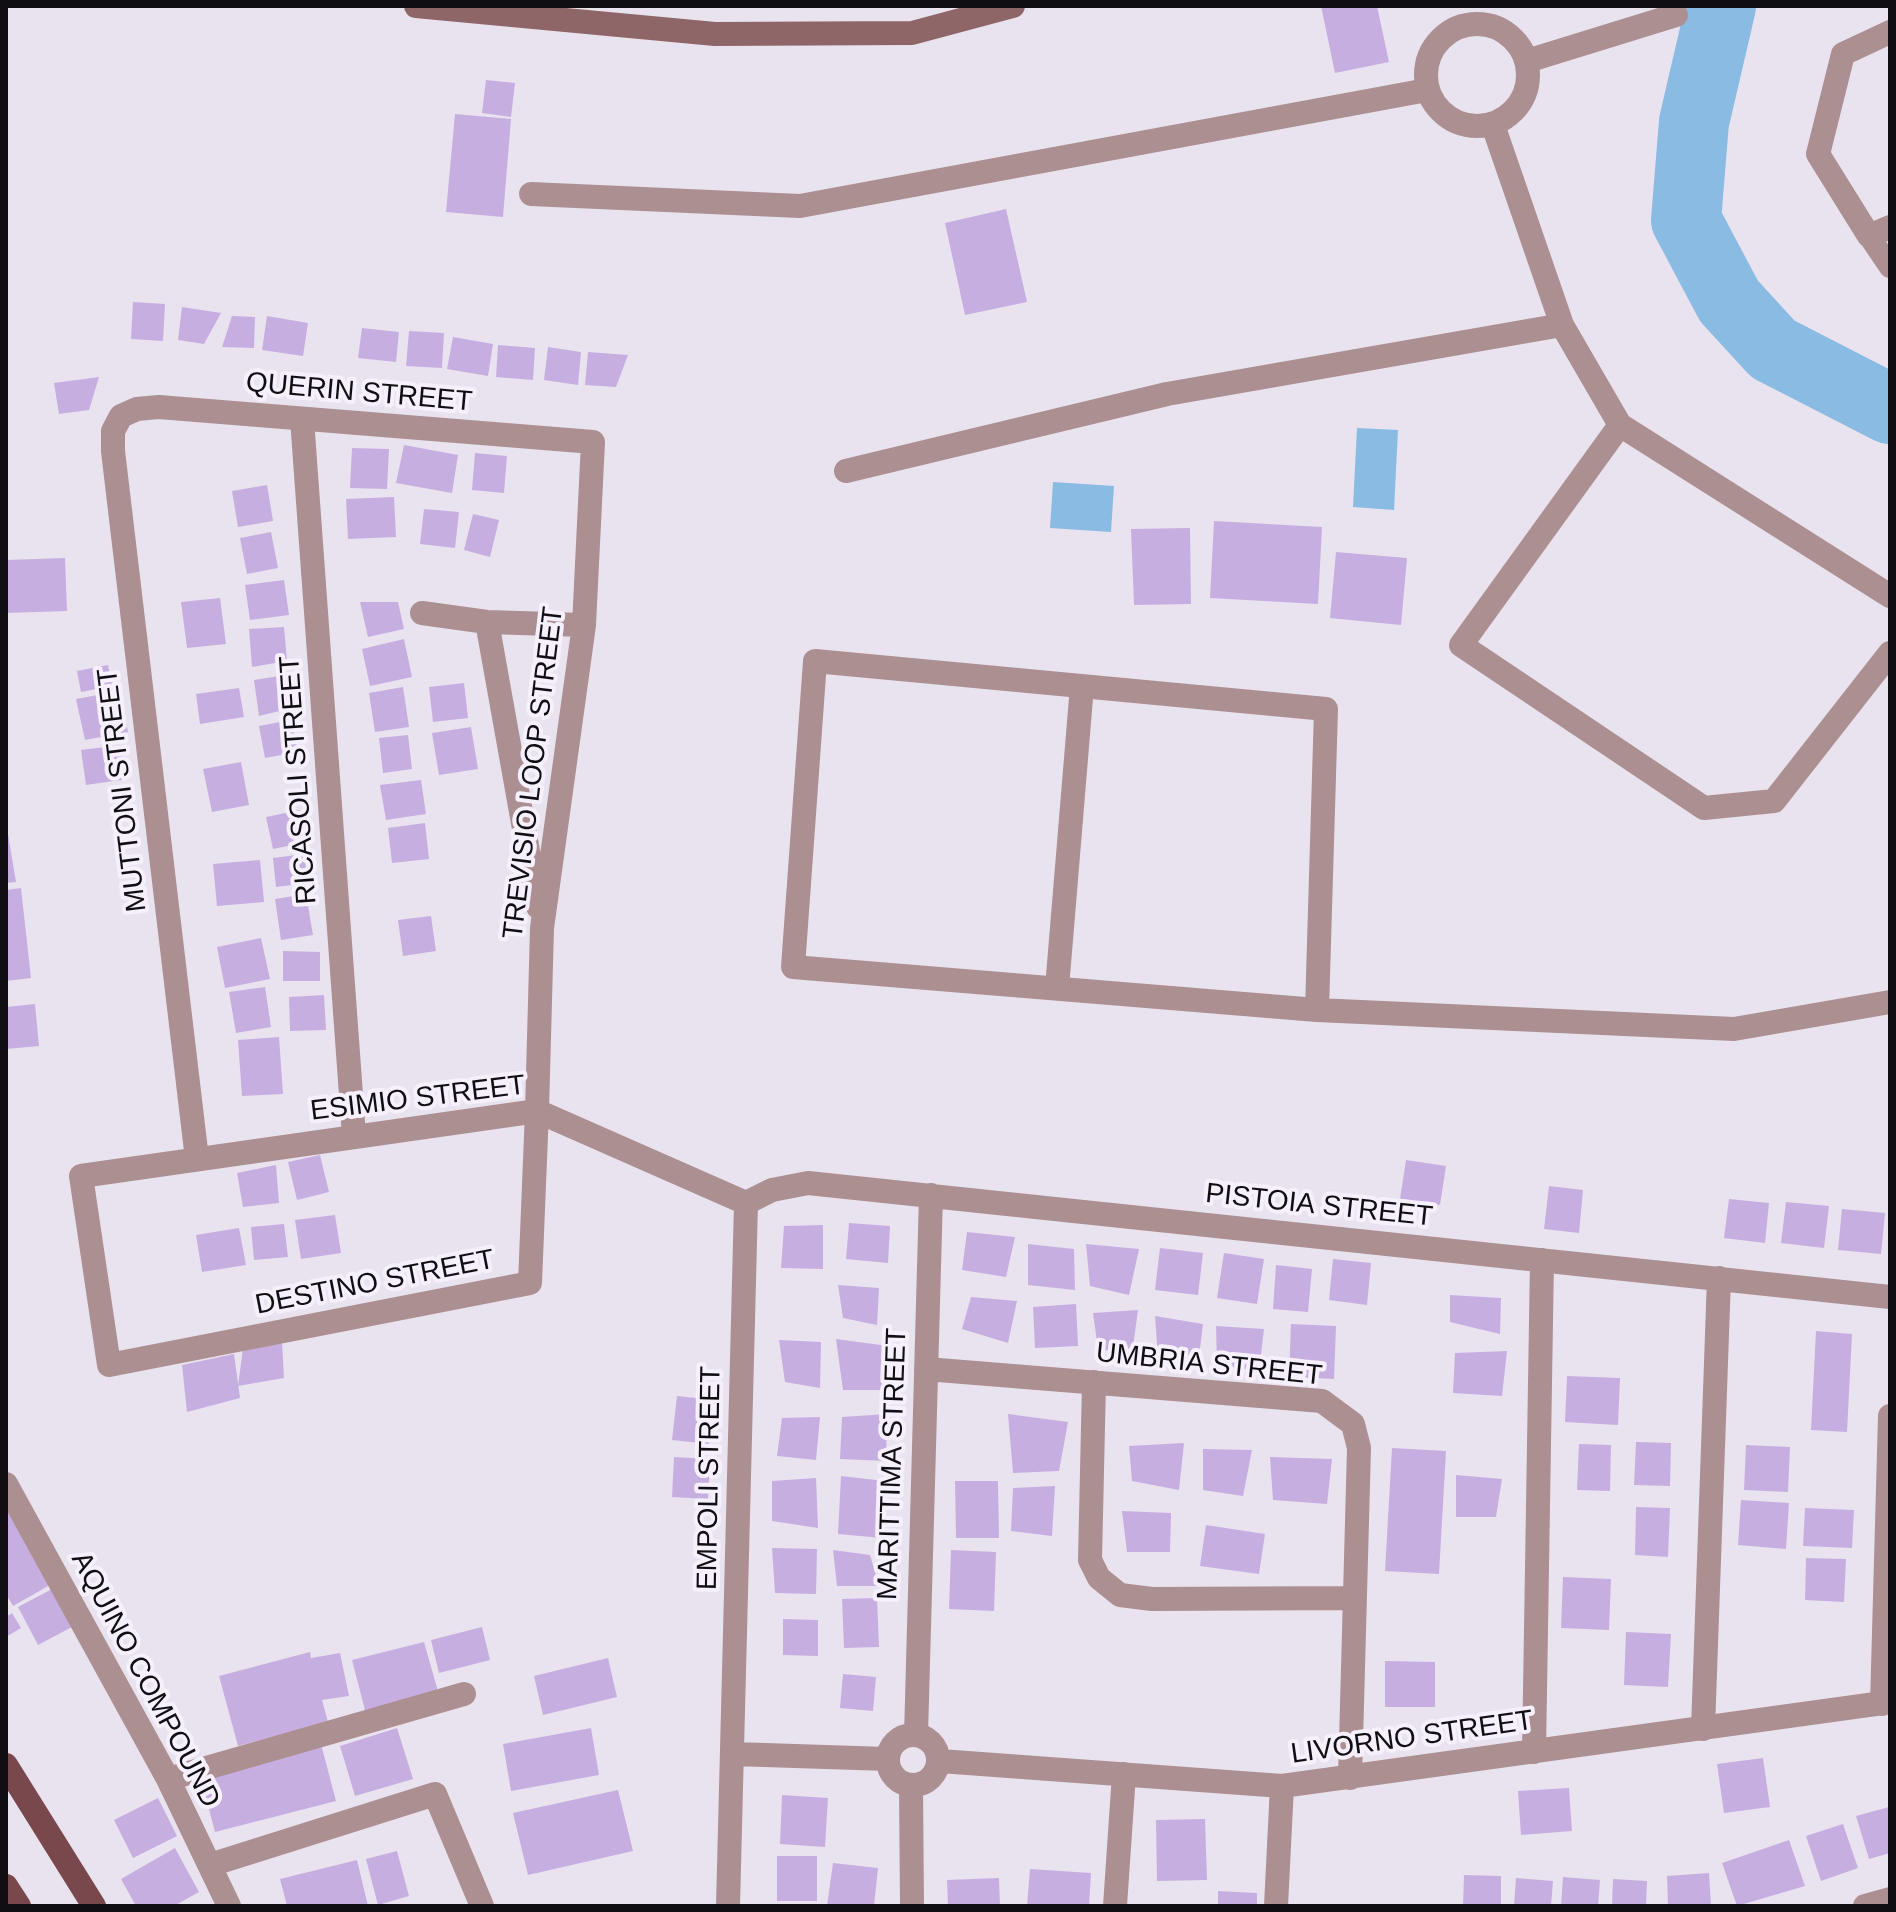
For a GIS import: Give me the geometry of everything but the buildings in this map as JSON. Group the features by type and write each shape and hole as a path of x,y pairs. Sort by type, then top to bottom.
{"main road":[{"path":"6,1765 94,1906"},
{"path":"6,1886 19,1906"}],"street":[{"path":"416,6 715,34 912,33 1013,6"},
{"path":"1527,61 1676,15"},
{"path":"1456,16 1501,29 1517,43 1527,61 1528,81 1523,100 1511,115 1493,125 1473,127 1453,121 1437,108 1427,90 1426,70 1431,52 1456,16"},
{"path":"1879,232 1818,154 1843,54 1890,32"},
{"path":"531,194 800,206 1427,90"},
{"path":"1493,125 1562,325 1620,425 1890,596"},
{"path":"846,471 1167,394 1562,325"},
{"name":"QUERIN STREET","path":"121,416 137,409 159,407 593,442"},
{"name":"MUTTONI STREET","path":"121,416 113,431 113,451 197,1159"},
{"name":"RICASOLI STREET","path":"302,419 354,1136"},
{"path":"1620,425 1461,645 1704,808 1774,801 1890,653"},
{"name":"TREVISIO LOOP STREET","path":"537,1111 542,928 584,625 593,442"},
{"path":"422,613 487,622 584,625"},
{"path":"487,622 542,928"},
{"path":"1317,1010 1326,709 815,661 793,967 1317,1010 1734,1029 1890,1002"},
{"path":"1057,988 1082,686"},
{"name":"ESIMIO STREET","path":"81,1176 537,1111 746,1203"},
{"name":"DESTINO STREET","path":"81,1176 109,1365 530,1283 537,1111"},
{"name":"PISTOIA STREET","path":"746,1203 772,1190 808,1183 1890,1297"},
{"name":"MARITTIMA STREET","path":"916,1735 931,1195"},
{"name":"EMPOLI STREET","path":"728,1906 746,1203"},
{"path":"1534,1752 1542,1260"},
{"path":"1703,1729 1719,1278"},
{"name":"UMBRIA STREET","path":"926,1369 1322,1401 1353,1424 1359,1448 1354,1598"},
{"path":"1094,1382 1090,1560 1099,1578 1120,1595 1152,1599 1354,1598 1350,1778"},
{"path":"1886,1703 1890,1416"},
{"name":"AQUINO COMPOUND","path":"6,1484 168,1779 229,1906"},
{"path":"168,1779 464,1694"},
{"name":"LIVORNO STREET","path":"940,1761 1282,1786 1886,1703"},
{"path":"916,1735 933,1743 940,1761 930,1780 911,1786 893,1777 887,1759 897,1741 916,1735"},
{"path":"734,1754 887,1759"},
{"path":"1115,1906 1124,1774"},
{"path":"911,1786 912,1906"},
{"path":"1276,1906 1282,1786"},
{"path":"210,1865 435,1794 482,1906"},
{"path":"1865,1906 1890,1899"}],"lane":[{"path":"1879,232 1890,267"}],"water":[{"path":"1357,428 1398,430 1394,510 1353,507"},
{"path":"1053,482 1114,486 1111,532 1050,528"}],"waterway":[{"path":"1721,6 1694,122 1686,220 1729,301 1773,349 1890,409"}]}
